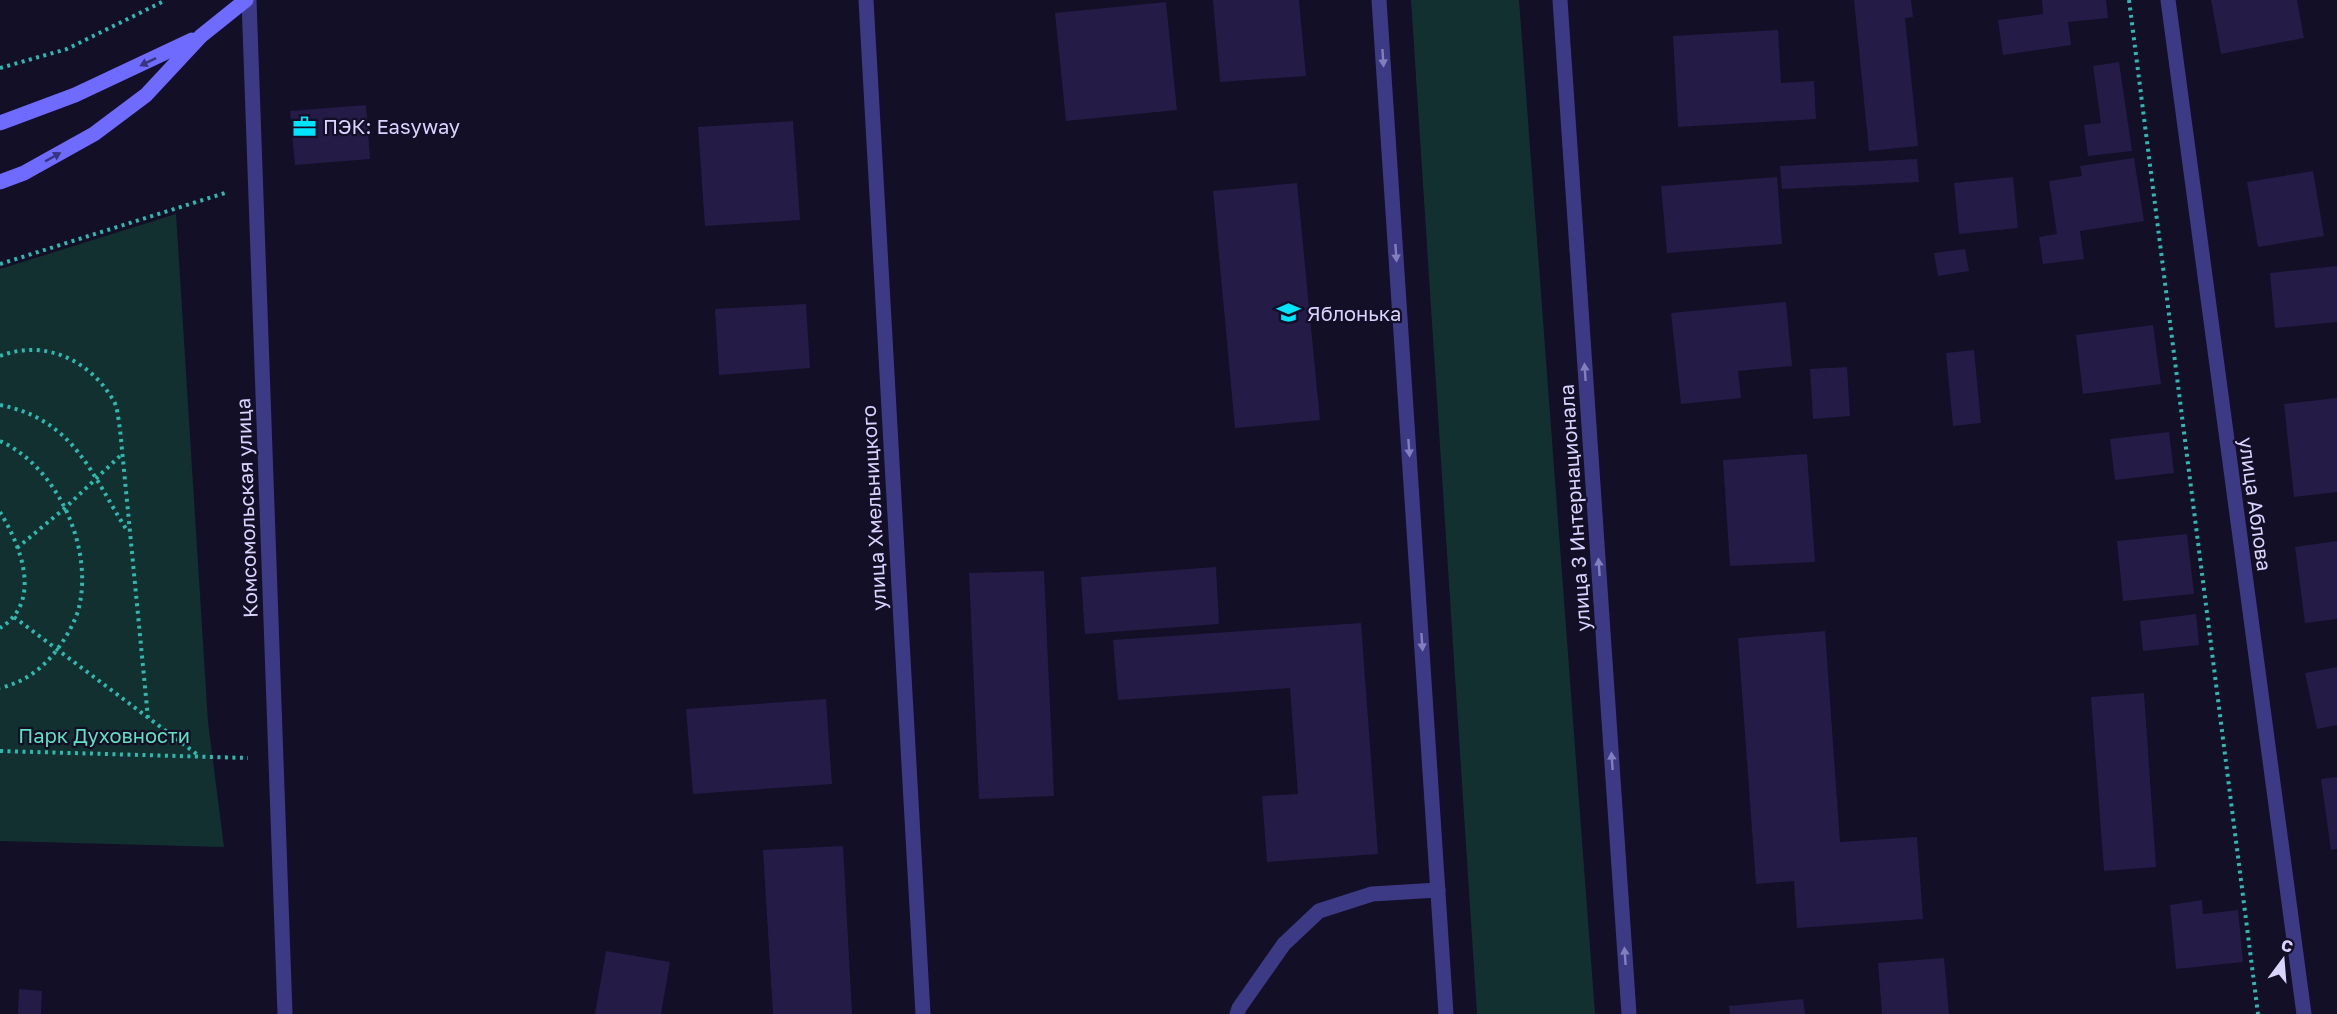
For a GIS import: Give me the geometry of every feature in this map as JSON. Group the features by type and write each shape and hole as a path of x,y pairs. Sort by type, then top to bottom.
{"main road":[{"path":"0,182 24,173 94,134 146,95 201,36 247,0"},
{"path":"0,123 75,96 201,36"}],"street":[{"name":"Комсомольская улица","path":"247,0 285,1014"},
{"name":"улица Хмельницкого","path":"866,0 922,1014"},
{"path":"1379,0 1446,1014"},
{"name":"улица 3 Интернационала","path":"1560,0 1629,1014"},
{"name":"улица Аблова","path":"2168,0 2304,1014"},
{"path":"1237,1014 1284,944 1319,911 1372,894 1438,890"}],"path":[{"path":"0,68 67,49 166,0"},
{"path":"2129,0 2258,1014"},
{"path":"0,264 255,184"},
{"path":"0,356 12,351 34,349 51,351 73,360 92,374 113,399 120,429 148,718"},
{"path":"0,405 42,418 62,432 80,453 129,533"},
{"path":"0,441 16,449 48,478 65,508 79,554 82,576 77,612 68,634 44,666 18,682 0,688"},
{"path":"17,548 65,508 121,455"},
{"path":"0,512 22,561 25,596 22,606 14,617 0,628"},
{"path":"14,617 200,756"},
{"path":"0,751 276,759"}],"green space":[{"path":"1411,0 1519,0 1595,1014 1477,1014"},
{"name":"Парк Духовности","path":"176,214 208,722 224,847 0,841 0,269"}],"building":[{"path":"1213,0 1299,0 1306,76 1220,82"},
{"path":"1854,0 1911,0 1913,17 1905,18 1918,146 1869,151"},
{"path":"2042,0 2106,0 2108,18 2068,22 2071,45 2003,55 1998,20 2043,14"},
{"path":"2211,0 2297,0 2304,38 2221,54"},
{"path":"1166,2 1177,110 1066,121 1055,13"},
{"path":"1778,30 1781,83 1814,81 1816,119 1678,127 1673,36"},
{"path":"2119,62 2132,151 2088,156 2084,125 2101,123 2093,66"},
{"path":"366,105 370,159 295,165 290,111"},
{"path":"793,121 800,220 705,226 698,127"},
{"path":"2134,158 2144,221 2080,231 2084,259 2043,264 2039,237 2057,234 2049,181 2082,176 2080,166"},
{"path":"1917,159 1919,182 1782,189 1780,166"},
{"path":"2313,171 2324,236 2258,247 2247,182"},
{"path":"1777,177 1782,244 1667,253 1661,186"},
{"path":"2013,177 2018,228 1959,234 1954,183"},
{"path":"1297,183 1320,420 1235,428 1213,191"},
{"path":"1965,249 1969,271 1938,276 1934,253"},
{"path":"2337,266 2337,322 2275,328 2270,273"},
{"path":"1786,302 1792,366 1738,371 1741,398 1681,404 1671,313"},
{"path":"806,304 810,368 719,375 715,309"},
{"path":"2153,325 2161,384 2083,394 2076,335"},
{"path":"1974,350 1981,423 1953,426 1946,353"},
{"path":"1847,367 1850,416 1813,419 1810,369"},
{"path":"2337,398 2337,492 2294,497 2284,404"},
{"path":"2169,432 2174,473 2115,480 2110,439"},
{"path":"1807,454 1815,562 1730,566 1723,460"},
{"path":"2187,534 2194,594 2123,601 2117,541"},
{"path":"2337,541 2337,619 2305,623 2295,547"},
{"path":"1216,567 1219,624 1085,634 1081,577"},
{"path":"1044,571 1054,796 979,799 969,573"},
{"path":"2196,614 2199,645 2143,651 2140,621"},
{"path":"1361,623 1378,854 1267,862 1262,796 1298,794 1290,688 1118,700 1113,640"},
{"path":"1825,631 1840,842 1917,837 1923,919 1797,928 1794,881 1756,884 1738,638"},
{"path":"2337,667 2337,725 2317,729 2305,673"},
{"path":"2144,693 2156,867 2104,871 2091,697"},
{"path":"826,699 832,784 693,794 686,709"},
{"path":"2337,777 2337,849 2331,850 2321,779"},
{"path":"843,846 852,1014 773,1014 763,850"},
{"path":"2202,900 2203,914 2238,910 2243,962 2176,969 2170,905"},
{"path":"606,951 670,962 661,1014 595,1014"},
{"path":"1944,958 1949,1014 1882,1014 1878,963"},
{"path":"19,989 42,991 41,1014 18,1014"},
{"path":"1803,999 1805,1014 1730,1014 1729,1006"}],"place":[{"name":"ПЭК: Easyway","path":"305,126"},
{"name":"Яблонька","path":"1289,313"}]}
